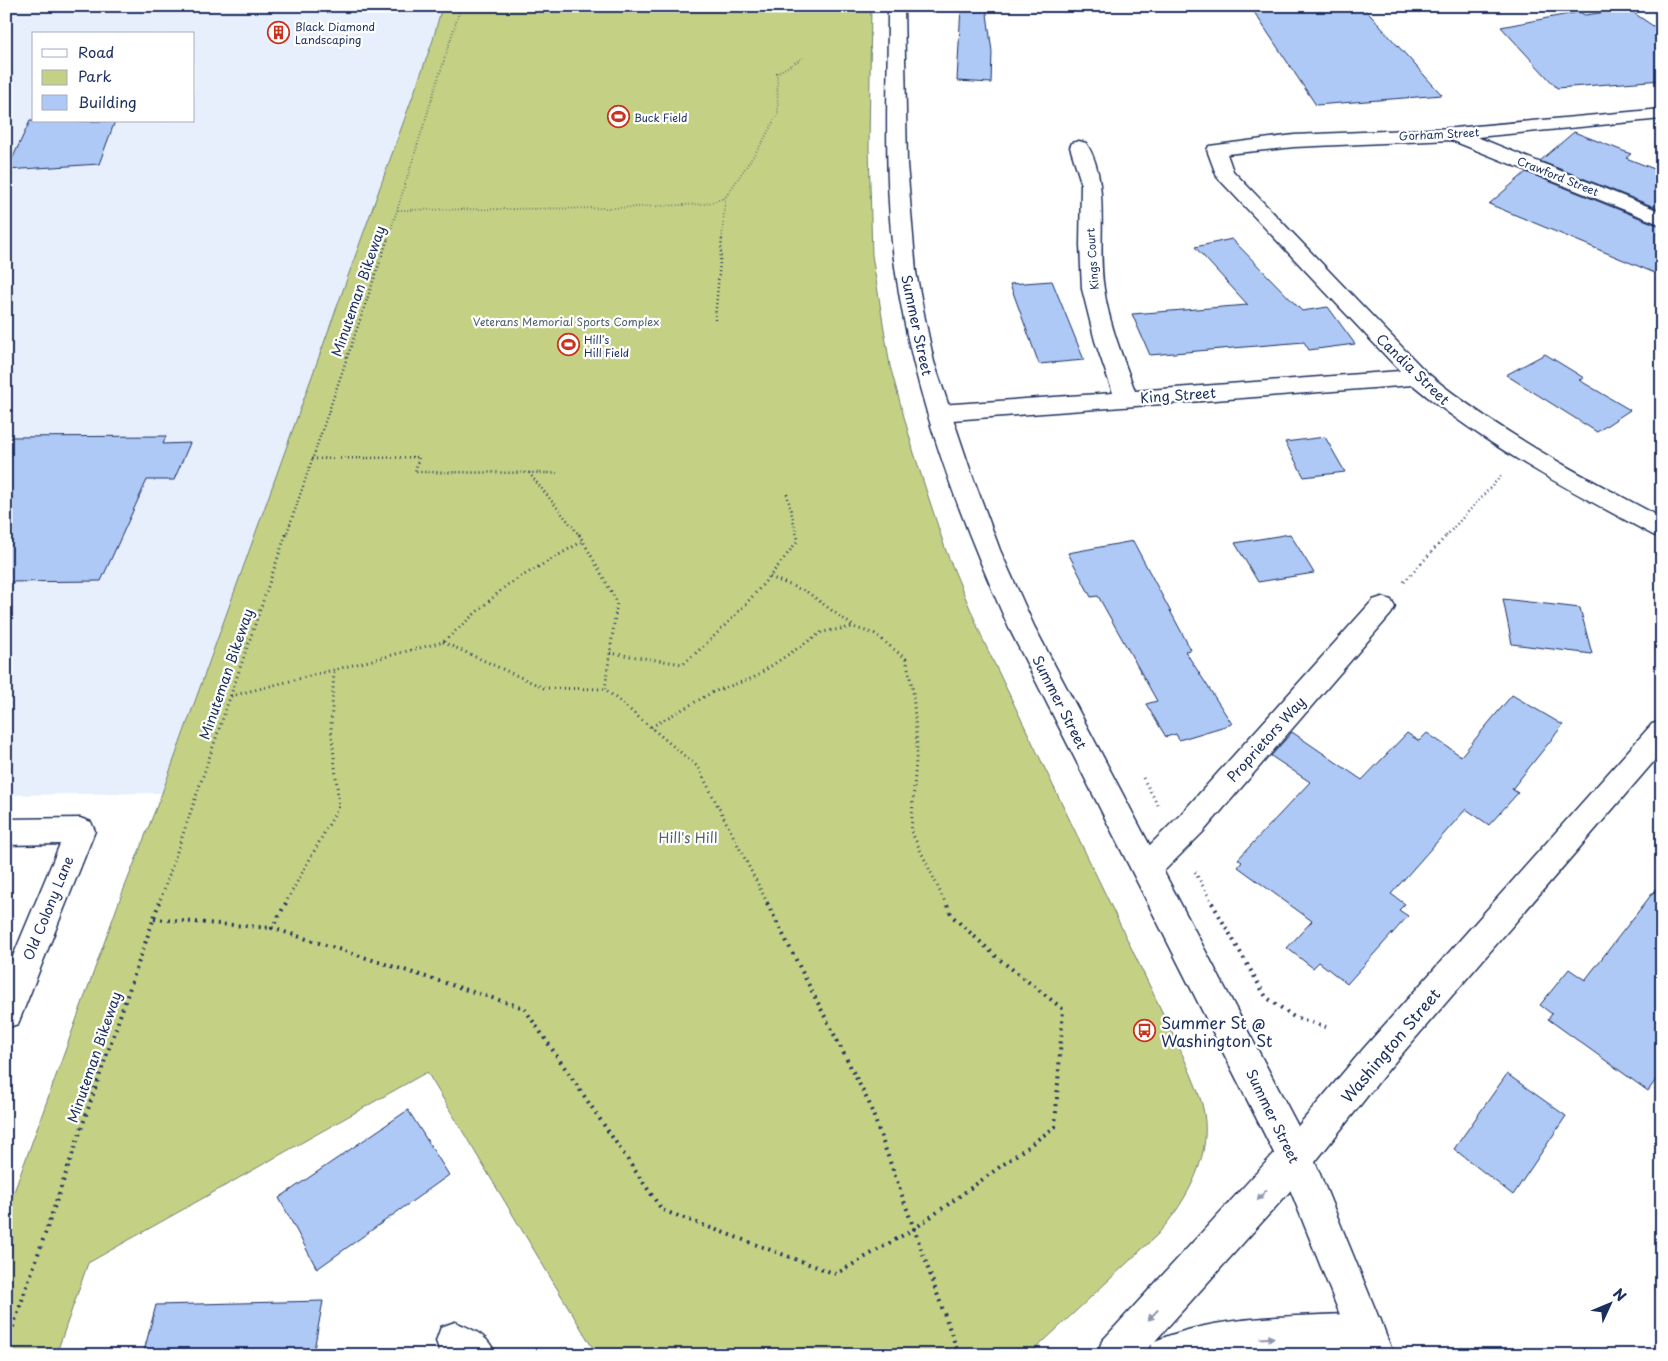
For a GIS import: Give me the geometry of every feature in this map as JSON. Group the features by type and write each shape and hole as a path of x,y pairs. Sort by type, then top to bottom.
{"street":[{"name":"Summer Street","path":"896,6 898,164 906,272 923,362 987,550 1021,626 1069,722 1147,868 1294,1158 1371,1343"},
{"name":"Gorham Street","path":"1216,150 1294,141 1454,134 1662,114"},
{"name":"Crawford Street","path":"1454,134 1662,219"},
{"name":"Kings Court","path":"1079,147 1091,182 1090,245 1093,289 1106,341 1126,398"},
{"name":"Candia Street","path":"1216,150 1224,173 1418,377 1463,415 1522,453 1662,529"},
{"name":"King Street","path":"939,413 1418,377"},
{"name":"Proprietors Way","path":"1147,868 1358,638 1382,607"},
{"name":"Washington Street","path":"1116,1355 1294,1158 1376,1060 1662,732"},
{"name":"Old Colony Lane","path":"6,832 80,831 6,1013"},
{"path":"1168,1355 1186,1348 1226,1341 1371,1343"}],"path":[{"name":"Minuteman Bikeway","path":"6,1347 398,210 460,6"},
{"path":"715,320 726,198 762,143 778,113 777,73 802,58"},
{"path":"398,210 614,208 705,204 726,198"},
{"path":"1382,607 1522,453"},
{"path":"312,459 419,457 415,472 557,473"},
{"path":"529,473 577,531 617,602 605,689"},
{"path":"610,653 683,664 711,642 770,577 798,540 787,494"},
{"path":"231,696 443,642 508,584 583,541"},
{"path":"154,919 272,928 524,1008 662,1210 836,1274 914,1229 1055,1126 1063,1009 999,959 952,916 910,831 918,746 913,691 906,660 875,634 854,626 808,592 770,577"},
{"path":"650,727 713,692 753,678 822,632 854,626"},
{"path":"443,642 544,688 605,689 698,768 870,1104 959,1355"},
{"path":"272,928 339,806 332,727 334,671"},
{"path":"1138,770 1266,997 1276,1007 1293,1017 1326,1026"}],"shaded area":[{"path":"6,6 442,6 433,40 162,793 6,795"}],"green space":[{"name":"Hill's Hill","path":"442,6 871,6 869,147 872,255 890,366 914,453 946,551 984,642 1179,1047 1200,1097 1205,1122 1205,1140 1202,1157 1196,1174 1179,1207 1157,1235 1029,1355 597,1355 427,1072 88,1263 56,1355 6,1355 6,1214 120,899 162,793 433,40"}],"building":[{"path":"961,6 986,6 992,52 991,83 957,81"},
{"path":"1250,6 1362,6 1442,95 1316,105"},
{"path":"1628,9 1662,32 1662,80 1557,88 1501,27 1579,12 1585,15"},
{"path":"30,121 115,122 99,164 7,170"},
{"path":"1574,132 1631,154 1626,158 1662,172 1662,210 1540,161"},
{"path":"1526,172 1662,227 1662,276 1489,204"},
{"path":"1232,239 1302,311 1328,307 1355,344 1309,350 1304,342 1150,355 1132,314 1248,305 1195,247"},
{"path":"1052,281 1084,360 1039,364 1010,284"},
{"path":"1545,354 1584,378 1579,380 1630,410 1597,432 1506,375"},
{"path":"166,436 163,444 190,443 174,480 147,480 101,581 6,582 6,437"},
{"path":"1325,437 1345,472 1304,477 1285,442"},
{"path":"1290,534 1314,573 1258,582 1235,543"},
{"path":"1133,541 1191,650 1185,651 1232,724 1179,740 1176,734 1166,737 1146,704 1157,701 1098,596 1091,597 1068,553"},
{"path":"1503,599 1580,608 1592,654 1512,644"},
{"path":"1512,695 1563,725 1512,789 1518,793 1489,825 1466,809 1391,894 1405,904 1399,910 1408,916 1347,984 1319,962 1313,968 1287,948 1312,921 1238,867 1242,862 1238,859 1310,782 1271,756 1292,732 1362,780 1407,733 1419,741 1427,733 1461,756"},
{"path":"1662,881 1662,1071 1648,1091 1548,1019 1552,1014 1540,1005 1569,969 1585,980"},
{"path":"1507,1074 1566,1116 1513,1195 1454,1149"},
{"path":"408,1110 449,1175 317,1269 279,1198"},
{"path":"323,1301 313,1355 143,1355 156,1305"}],"place":[{"name":"Black Diamond Landscaping","path":"279,32"},
{"name":"Buck Field","path":"618,117"},
{"name":"Hill's Hill Field","path":"568,345"},
{"name":"Summer St @ Washington St","path":"1145,1031"}],"park label":[{"name":"Veterans Memorial Sports Complex","path":"566,321"}]}
